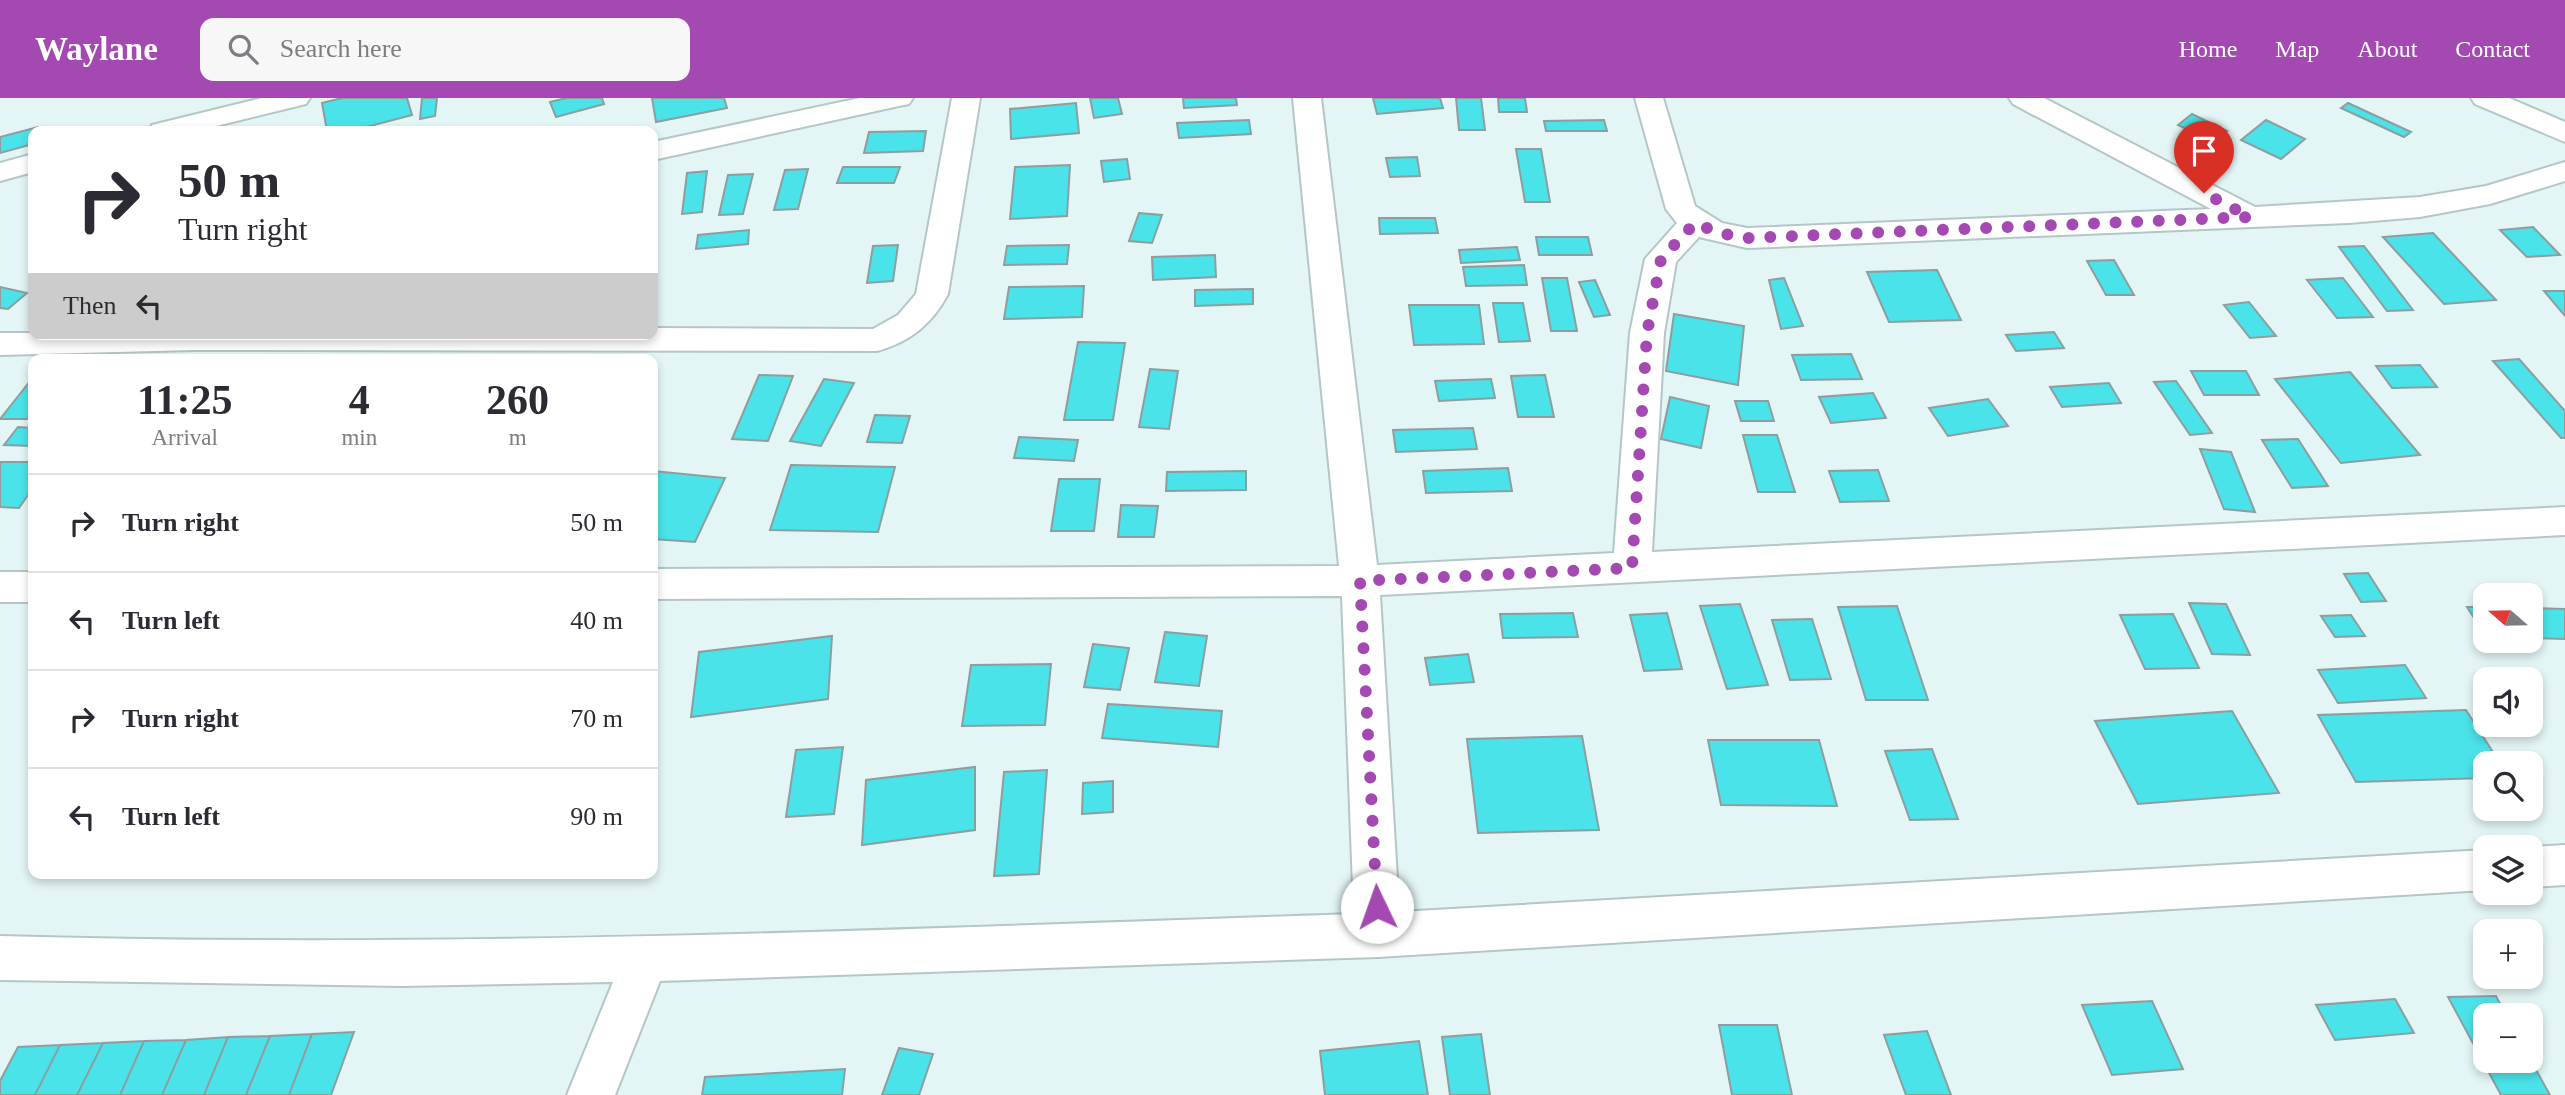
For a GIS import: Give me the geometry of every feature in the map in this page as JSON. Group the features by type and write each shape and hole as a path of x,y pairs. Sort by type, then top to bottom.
{"street":[{"path":"182,126 296,98"},
{"path":"658,150 899,98"},
{"path":"658,339 877,340 905,328 924,312 932,294 966,98"},
{"path":"1307,98 1360,581 1378,934"},
{"path":"1649,98 1681,209 1695,223 1719,233 1747,238 2250,217 2420,207 2490,195 2565,171"},
{"path":"2023,98 2250,217"},
{"path":"2485,98 2565,133"},
{"path":"0,172 28,164"},
{"path":"1632,568 1647,333 1661,259 1695,223"},
{"path":"0,344 112,340"},
{"path":"658,584 1360,581 2565,521"},
{"path":"0,587 28,587"},
{"path":"0,958 388,964 645,959 1378,934 2473,871"},
{"path":"591,1095 645,959"}],"building":[{"path":"342,98 407,98 412,115 370,126 326,126 322,103"},
{"path":"422,98 437,98 435,116 420,119"},
{"path":"566,98 602,98 604,104 556,117 550,102"},
{"path":"652,98 724,98 727,108 656,122"},
{"path":"1090,98 1118,98 1122,114 1094,118"},
{"path":"1183,98 1236,98 1237,105 1184,108"},
{"path":"1373,98 1440,98 1443,108 1377,114"},
{"path":"1456,98 1481,98 1485,130 1459,130"},
{"path":"1498,98 1525,98 1527,112 1499,112"},
{"path":"1076,103 1079,133 1011,139 1010,109"},
{"path":"2348,103 2411,132 2404,137 2341,108"},
{"path":"2192,114 2227,131 2214,142 2178,125"},
{"path":"1249,120 1251,134 1179,138 1177,123"},
{"path":"1604,120 1607,131 1546,131 1544,121"},
{"path":"2266,120 2305,139 2281,159 2241,140"},
{"path":"28,130 28,145 0,153 0,137"},
{"path":"926,131 923,151 864,153 869,132"},
{"path":"1516,149 1541,149 1550,202 1525,202"},
{"path":"1417,157 1420,176 1390,177 1386,158"},
{"path":"1127,159 1130,179 1104,182 1101,161"},
{"path":"1070,165 1067,216 1010,219 1015,167"},
{"path":"843,167 900,167 894,183 837,183"},
{"path":"808,169 798,209 774,210 785,170"},
{"path":"707,171 702,212 682,214 687,173"},
{"path":"753,174 743,214 719,215 728,175"},
{"path":"1139,213 1162,215 1152,243 1129,241"},
{"path":"1379,218 1435,218 1438,233 1380,234"},
{"path":"2533,227 2560,255 2527,257 2500,230"},
{"path":"749,230 748,244 696,249 698,235"},
{"path":"2433,233 2496,300 2444,304 2383,237"},
{"path":"1536,237 1588,237 1592,255 1539,255"},
{"path":"898,245 893,281 867,283 873,246"},
{"path":"1069,245 1067,264 1004,265 1007,246"},
{"path":"2364,246 2413,310 2387,311 2339,247"},
{"path":"1517,247 1520,260 1461,263 1459,250"},
{"path":"1215,255 1216,277 1153,280 1152,257"},
{"path":"2114,260 2134,295 2106,295 2087,261"},
{"path":"1524,265 1527,285 1466,286 1463,267"},
{"path":"1937,270 1961,320 1889,322 1867,272"},
{"path":"1542,278 1567,278 1577,331 1551,331"},
{"path":"1784,278 1803,326 1781,329 1769,280"},
{"path":"2343,278 2373,317 2337,318 2307,280"},
{"path":"1595,280 1610,315 1594,317 1579,282"},
{"path":"1084,286 1082,317 1004,319 1009,287"},
{"path":"0,287 27,293 8,309 0,308"},
{"path":"1253,289 1253,304 1195,306 1195,290"},
{"path":"2544,291 2565,291 2565,316"},
{"path":"2249,302 2276,336 2250,338 2224,305"},
{"path":"1493,303 1523,303 1530,341 1499,342"},
{"path":"1409,305 1479,305 1484,344 1414,345"},
{"path":"1674,314 1744,326 1738,385 1666,371"},
{"path":"2054,332 2064,348 2016,351 2006,335"},
{"path":"1078,342 1125,343 1113,420 1064,420"},
{"path":"1851,354 1862,379 1801,380 1792,355"},
{"path":"2519,359 2565,411 2565,438 2561,438 2493,361"},
{"path":"2420,365 2437,387 2392,388 2376,366"},
{"path":"1150,369 1178,371 1169,429 1139,427"},
{"path":"2191,371 2246,371 2259,395 2204,395"},
{"path":"2350,372 2420,455 2341,463 2275,379"},
{"path":"759,375 793,376 768,441 732,439"},
{"path":"1545,375 1554,417 1518,417 1511,376"},
{"path":"824,379 854,383 821,446 790,441"},
{"path":"1491,379 1495,398 1439,401 1435,381"},
{"path":"2176,381 2212,433 2190,435 2154,382"},
{"path":"2109,383 2121,403 2062,407 2050,387"},
{"path":"28,384 28,419 0,419"},
{"path":"1873,393 1886,418 1831,423 1819,397"},
{"path":"1670,397 1709,406 1701,448 1661,439"},
{"path":"1988,399 2008,426 1948,436 1929,408"},
{"path":"1735,401 1768,401 1774,421 1741,421"},
{"path":"875,415 910,416 902,443 867,442"},
{"path":"18,427 28,428 28,446 4,445"},
{"path":"1473,428 1477,449 1396,452 1393,430"},
{"path":"1743,435 1777,435 1795,492 1758,492"},
{"path":"1019,437 1078,440 1074,461 1014,458"},
{"path":"2298,439 2328,486 2292,488 2262,440"},
{"path":"2200,449 2231,452 2255,512 2224,509"},
{"path":"0,462 28,462 28,495 19,508 0,507"},
{"path":"791,465 895,467 878,532 770,530"},
{"path":"1508,468 1512,491 1426,493 1423,471"},
{"path":"1878,470 1889,501 1840,502 1829,471"},
{"path":"658,471 725,478 695,542 658,539"},
{"path":"1246,471 1246,490 1166,491 1167,472"},
{"path":"1059,479 1100,479 1094,531 1051,531"},
{"path":"1121,505 1158,506 1154,537 1118,537"},
{"path":"2368,573 2386,601 2361,602 2344,574"},
{"path":"2189,603 2226,604 2250,655 2212,654"},
{"path":"1740,604 1768,685 1727,689 1700,606"},
{"path":"1897,606 1928,700 1866,700 1838,607"},
{"path":"2543,608 2565,609 2565,639 2543,638"},
{"path":"1573,613 1578,637 1503,638 1500,614"},
{"path":"1667,613 1682,669 1644,671 1630,615"},
{"path":"2173,614 2199,668 2145,669 2120,615"},
{"path":"2351,615 2365,636 2335,637 2321,616"},
{"path":"1812,619 1831,679 1790,680 1772,620"},
{"path":"1165,632 1207,636 1199,686 1155,682"},
{"path":"832,636 828,699 691,717 699,652"},
{"path":"1093,644 1129,648 1120,690 1084,687"},
{"path":"1468,654 1474,682 1430,685 1425,658"},
{"path":"1051,664 1045,725 962,726 971,665"},
{"path":"2405,665 2426,698 2338,703 2318,670"},
{"path":"1108,704 1222,711 1218,747 1102,738"},
{"path":"2466,710 2473,721 2473,737 2483,737 2492,751 2473,751 2473,778 2356,782 2318,715"},
{"path":"2232,711 2279,793 2138,804 2095,721"},
{"path":"1582,736 1599,830 1478,833 1467,739"},
{"path":"1708,740 1819,740 1837,806 1721,805"},
{"path":"843,747 834,814 786,817 796,750"},
{"path":"1932,749 1958,819 1910,820 1885,751"},
{"path":"975,767 975,830 862,845 866,780"},
{"path":"1047,770 1039,874 994,876 1004,772"},
{"path":"1113,781 1113,812 1082,814 1083,783"},
{"path":"2496,996 2500,1003 2473,1003 2473,1043 2448,997"},
{"path":"2395,999 2414,1033 2335,1040 2316,1005"},
{"path":"2152,1001 2183,1069 2112,1075 2082,1005"},
{"path":"1719,1025 1777,1025 1792,1095 1732,1095"},
{"path":"1927,1031 1951,1095 1906,1095 1884,1035"},
{"path":"354,1032 331,1095 289,1095 312,1034"},
{"path":"312,1034 289,1095 246,1095 270,1036"},
{"path":"1481,1034 1490,1095 1450,1095 1442,1037"},
{"path":"270,1036 246,1095 204,1095 228,1037"},
{"path":"228,1037 204,1095 162,1095 186,1040"},
{"path":"186,1040 162,1095 120,1095 144,1041"},
{"path":"144,1041 120,1095 77,1095 103,1043"},
{"path":"1419,1041 1428,1095 1325,1095 1320,1051"},
{"path":"103,1043 77,1095 35,1095 60,1045"},
{"path":"60,1045 35,1095 0,1095 0,1081 18,1047"},
{"path":"899,1048 933,1054 919,1095 882,1095"},
{"path":"845,1069 842,1095 702,1095 705,1077"},
{"path":"2489,1073 2538,1073 2550,1095 2501,1095"}],"route":[{"path":"1377,907 1360,581 1632,568 1647,333 1661,259 1695,223 1719,233 1747,238 2250,217 2204,193"}]}
